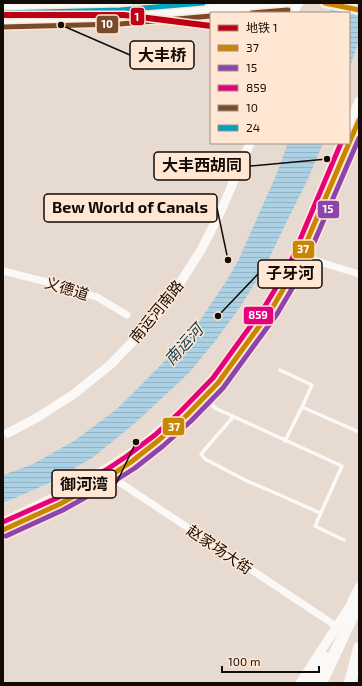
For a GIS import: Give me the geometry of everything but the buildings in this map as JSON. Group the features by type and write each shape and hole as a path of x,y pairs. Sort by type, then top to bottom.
{"highway":[{"path":"321,683 359,602"},
{"path":"311,683 350,620"},
{"path":"350,683 358,651"}],"main road":[{"path":"3,9 127,3"},
{"path":"3,20 120,17 287,3"},
{"path":"326,3 359,10"},
{"path":"119,4 120,17"}],"street":[{"path":"293,12 299,3"},
{"path":"350,123 359,101"},
{"path":"350,140 359,120"},
{"name":"南运河南路","path":"8,433 38,417 74,394 110,365 144,330 173,294 201,250 220,213 250,144"},
{"path":"298,255 342,144"},
{"path":"3,530 60,504 108,472 201,397 261,314 298,255 348,144"},
{"path":"298,255 359,274"},
{"name":"义德道","path":"3,271 51,283 63,288 97,297 127,316"},
{"path":"3,522 108,472"},
{"name":"赵家场大街","path":"108,472 336,626"},
{"path":"300,683 350,606 359,587"}],"lane":[{"path":"280,370 312,385 285,441"},
{"path":"201,397 217,409 342,466 315,526 344,540"},
{"path":"302,407 359,432"},
{"path":"234,417 201,454 205,459 247,481 320,513"}],"water":[{"path":"332,3 359,3 359,40 350,67 350,12 330,12"},
{"name":"南运河","path":"288,144 323,144 308,179 265,267 240,307 190,372 134,424 92,458 47,484 3,503 3,475 33,464 74,441 117,409 160,366 197,325 239,259 277,173"}],"metro line":[{"name":"1","path":"3,15 124,15 210,26"}],"transit line":[{"name":"24","path":"3,13 120,10 203,3"},
{"name":"37","path":"325,3 359,10"},
{"name":"10","path":"264,12 288,10"},
{"name":"10","path":"3,27 120,24 210,16"},
{"name":"37","path":"350,141 359,120"},
{"name":"15","path":"6,536 63,510 135,468 191,421 223,388 277,314 300,275 359,138"},
{"name":"859","path":"3,522 57,498 106,470 127,456 155,435 213,378 265,306 288,268 341,144"},
{"name":"37","path":"3,530 60,504 110,476 131,462 186,416 218,383 271,310 294,271 349,144"}],"place":[{"name":"大丰桥","path":"61,25"},
{"name":"大丰西胡同","path":"327,159"},
{"name":"Bew World of Canals","path":"228,260"},
{"name":"子牙河","path":"218,316"},
{"name":"御河湾","path":"136,442"}]}
